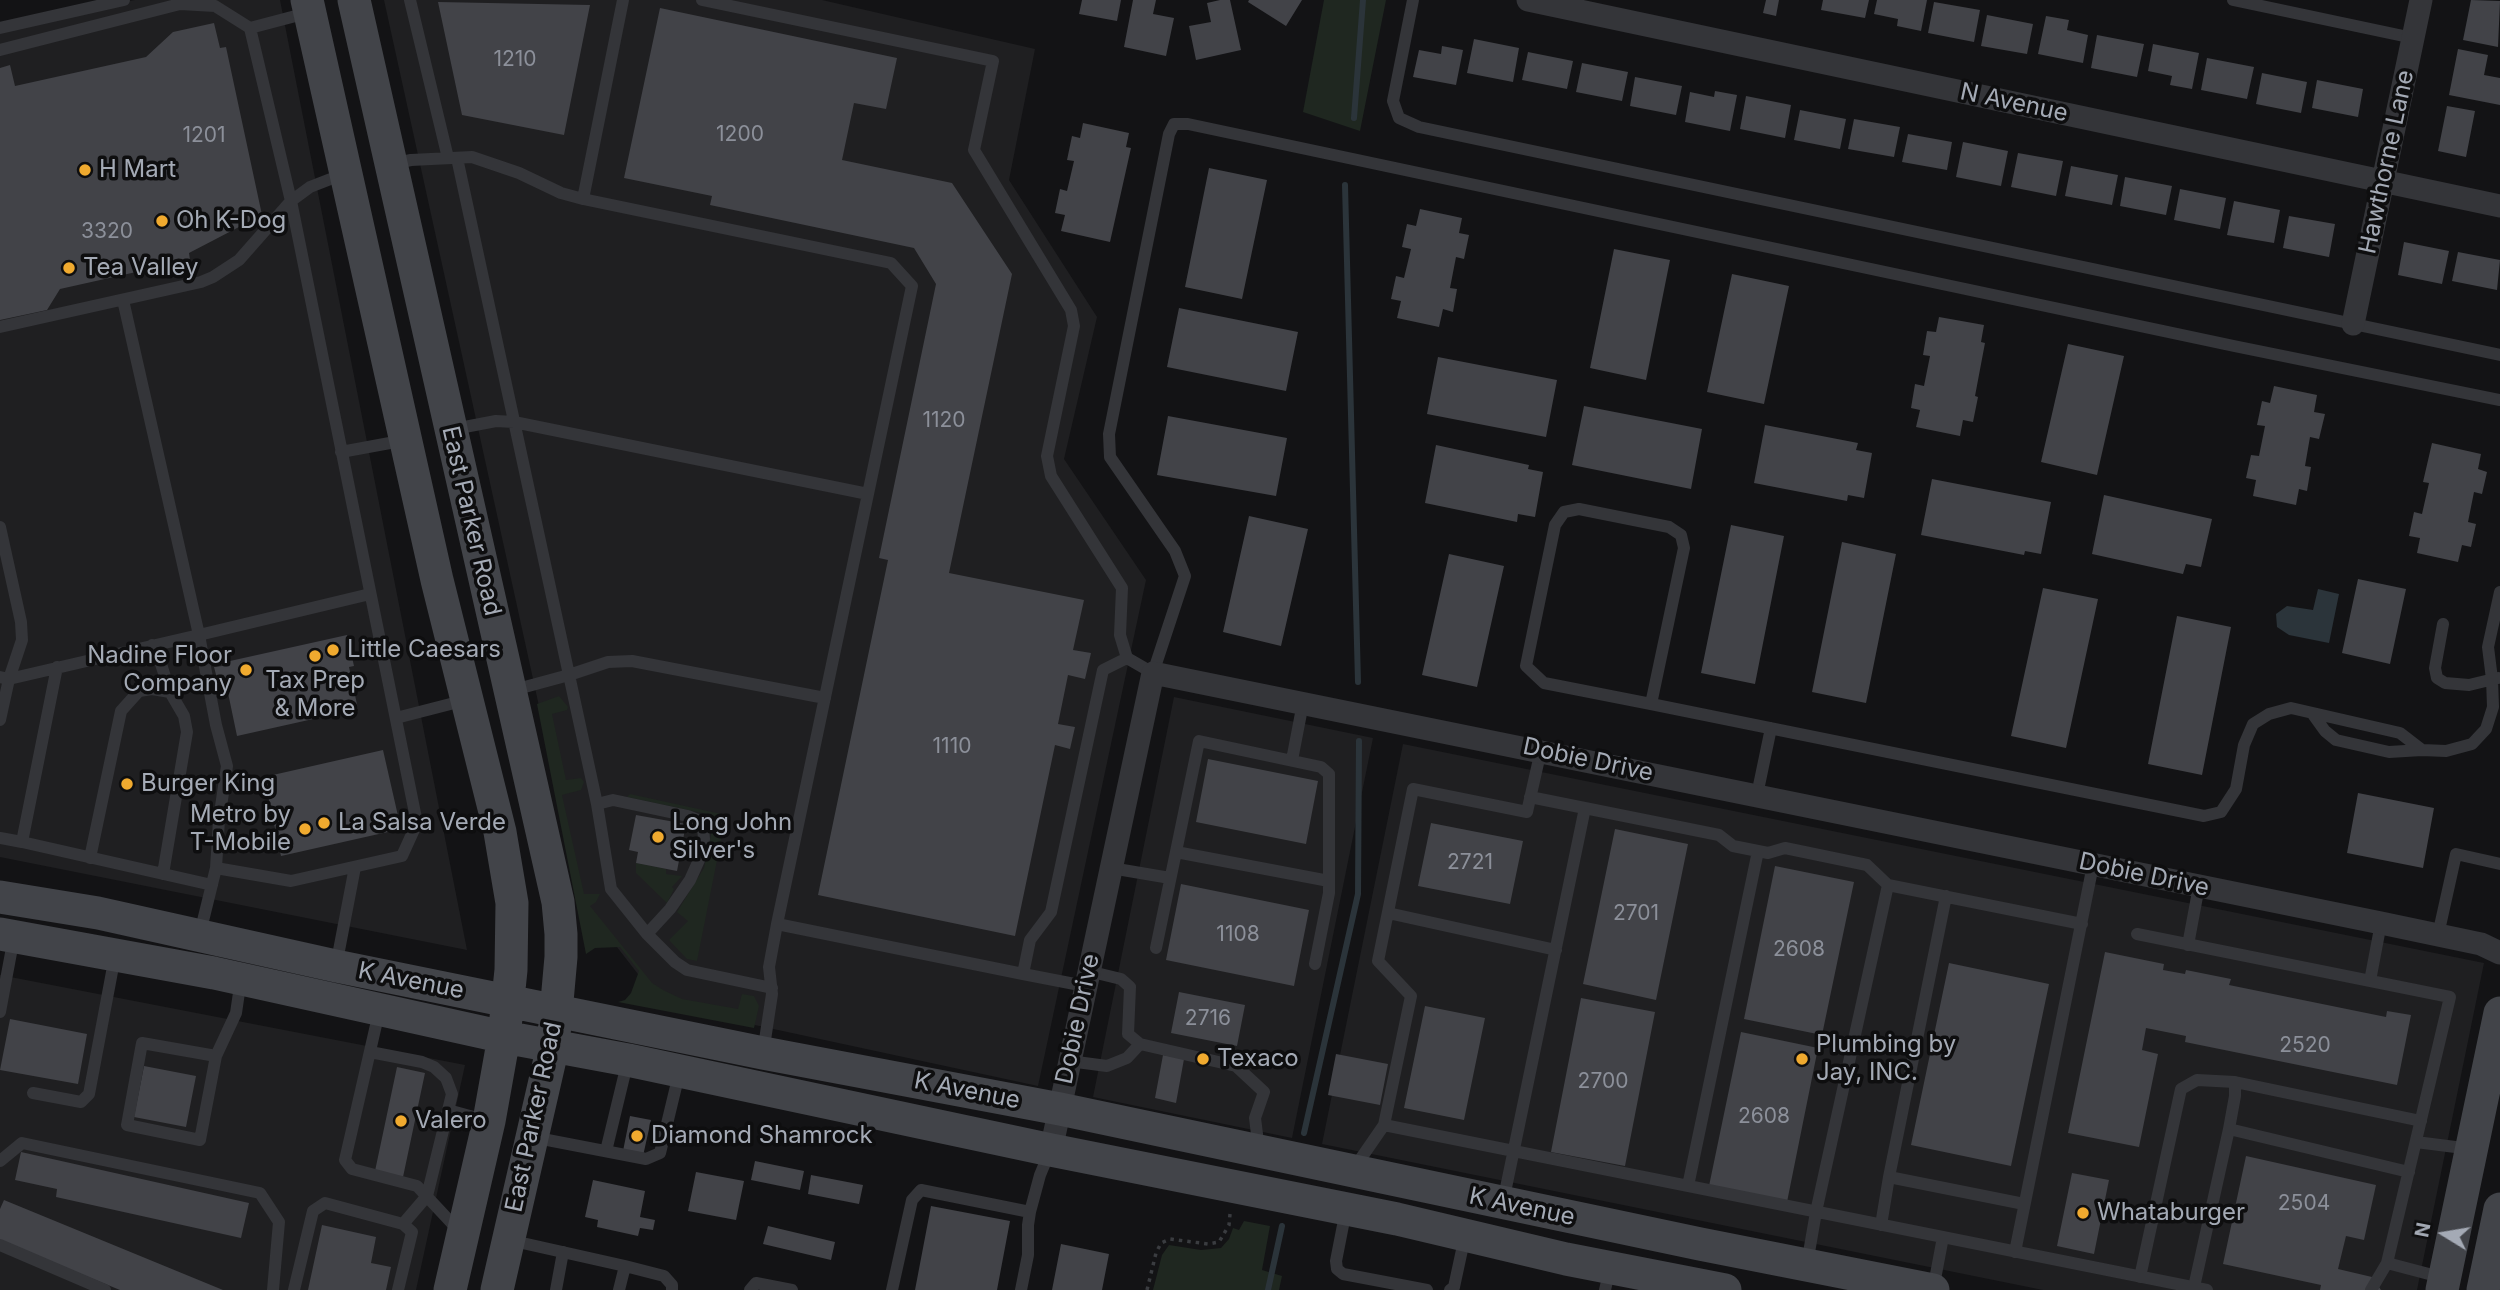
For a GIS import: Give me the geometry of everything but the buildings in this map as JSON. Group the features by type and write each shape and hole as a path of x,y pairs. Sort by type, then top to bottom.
{"main road":[{"name":"East Parker Road","path":"354,0 558,902 561,934 553,1046 497,1290"},
{"name":"East Parker Road","path":"308,6 509,880 513,939 504,1037 489,1121 450,1290"},
{"path":"346,173 391,164"},
{"path":"406,440 450,430"},
{"path":"466,700 509,691"},
{"name":"K Avenue","path":"0,897 98,913 556,1012 1060,1109 1503,1203 1933,1290"},
{"name":"K Avenue","path":"7,936 241,979 504,1037 628,1060 1051,1150 1346,1209 1465,1235 1608,1279 1725,1290"},
{"path":"2443,1284 2500,1013"},
{"path":"1346,1209 1353,1171"},
{"path":"2483,1290 2497,1242 2500,1209"},
{"path":"1608,1279 1619,1227"}],"street":[{"name":"N Avenue","path":"1528,0 2500,206"},
{"name":"Hawthorne Lane","path":"2353,324 2421,0"},
{"name":"Dobie Drive","path":"1051,1150 1153,673 2381,923 2481,944 2500,953"}],"lane":[{"path":"0,28 124,0"},
{"path":"410,0 452,158 514,422 597,804 611,889 647,934 687,970 772,988"},
{"path":"583,199 624,0"},
{"path":"702,0 993,61 974,150 1071,310 1074,326 1047,456 1051,476 1122,588 1120,635 1127,658 1153,673 1185,576 1175,551 1110,457 1109,434 1169,134 1174,124 1188,124 2500,400"},
{"path":"1413,0 1393,101 1399,118 1419,127 2500,355"},
{"path":"2233,0 2413,38"},
{"path":"0,50 180,4 215,6 250,28 291,201 417,823 402,856 355,867 291,881 216,868"},
{"path":"250,28 308,6"},
{"path":"391,164 411,160 472,157 519,173 561,193 583,199 891,262 912,286 777,924 769,967 772,988 763,1053"},
{"path":"0,327 201,282 223,272 239,260 291,201 310,187 346,173"},
{"path":"123,299 199,635 215,725 227,766 219,820 216,868 200,934"},
{"path":"450,430 496,421 514,422 868,494"},
{"path":"341,452 406,440"},
{"path":"1651,704 1684,548 1681,535 1669,527 1601,513 1579,509 1564,512 1555,525 1526,666 1544,683 2204,816 2221,812 2236,789 2244,745 2253,724 2269,714 2291,708 2400,733 2422,750"},
{"path":"0,527 21,622 22,640 5,678 0,720"},
{"path":"2312,713 2325,731 2336,740 2389,752 2446,751 2472,744 2486,729 2496,707 2496,678 2488,647 2496,624 2500,592"},
{"path":"5,678 370,594"},
{"path":"2443,624 2435,668 2437,678 2445,682 2469,685 2496,678"},
{"path":"152,645 170,692 184,716 187,732 163,874"},
{"path":"1023,974 1030,940 1051,912 1103,670 1127,658"},
{"path":"509,691 569,676 608,662 632,661 825,698"},
{"path":"22,842 57,667"},
{"path":"90,858 121,711 139,691 152,689 170,692"},
{"path":"396,718 466,700"},
{"path":"1292,760 1303,703"},
{"path":"1757,795 1771,728"},
{"path":"1156,948 1199,741 1321,767 1329,774 1329,893 1315,964"},
{"path":"1353,1171 1384,1125 1411,996 1378,961 1413,789 1527,812 1541,750"},
{"path":"1530,797 1719,835 1733,846 1768,853 1785,848 1867,865 1888,885 2082,923"},
{"path":"597,804 613,800 688,816 698,820 703,828 704,839 699,860 690,880 670,909 647,934"},
{"path":"1503,1203 1585,808"},
{"path":"0,838 212,885"},
{"path":"1688,1186 1758,851"},
{"path":"1176,852 1329,881"},
{"path":"2438,935 2456,854 2500,864"},
{"path":"2015,1252 2093,865"},
{"path":"336,966 355,867"},
{"path":"1111,868 1170,878"},
{"path":"1807,1266 1816,1212 1888,885"},
{"path":"2188,945 2199,886"},
{"path":"1881,1225 1946,896"},
{"path":"1388,913 1556,950"},
{"path":"2370,981 2381,923"},
{"path":"777,924 1023,974 1121,979 1129,987 1128,1034 1140,1044 1236,1066 1264,1092 1255,1118 1259,1151"},
{"path":"2137,934 2450,997 2387,1263 2371,1290"},
{"path":"0,1012 7,936"},
{"path":"33,1094 81,1102 89,1094 116,956"},
{"path":"216,1056 142,1043 127,1125 200,1140 216,1056 236,1013 241,979"},
{"path":"379,1009 345,1160 352,1169 417,1186 462,1235"},
{"path":"1069,1061 1107,1066 1127,1058 1140,1044"},
{"path":"370,1052 422,1062 434,1068 446,1078 452,1094 427,1196 403,1224"},
{"path":"606,1151 628,1060"},
{"path":"532,1137 646,1159 660,1153 680,1071"},
{"path":"2140,1277 2181,1089 2197,1080 2235,1082 2421,1121"},
{"path":"1384,1125 2140,1277 2155,1285 2200,1289 2235,1096 2235,1082"},
{"path":"448,1110 489,1121"},
{"path":"2229,1129 2409,1172"},
{"path":"2416,1142 2470,1149"},
{"path":"0,1161 22,1143 260,1194 279,1222 273,1290"},
{"path":"1021,1290 1028,1255 1030,1212 1040,1175 1051,1150"},
{"path":"1889,1177 2024,1204"},
{"path":"892,1290 912,1200 921,1190 1030,1212"},
{"path":"294,1290 313,1211 325,1203 403,1224 412,1232 398,1290"},
{"path":"1346,1209 1336,1261 1337,1269 1343,1274 1427,1290"},
{"path":"1450,1290 1454,1287 1465,1235"},
{"path":"1933,1290 1943,1237"},
{"path":"508,1240 664,1276 672,1285 672,1290"},
{"path":"0,1245 105,1290"},
{"path":"556,1290 563,1252"},
{"path":"2387,1263 2443,1284"},
{"path":"619,1290 625,1266"},
{"path":"750,1290 757,1283 792,1290"}],"path":[{"path":"1147,1290 1161,1243 1170,1238 1208,1244 1219,1242 1229,1225 1230,1214"}],"shaded area":[{"path":"135,0 280,0 467,950 0,857 0,24"},
{"path":"384,0 822,0 1035,49 1009,180 1097,317 1064,459 1146,580 1038,1086 662,1005 582,902"},
{"path":"1324,0 1386,0 1360,131 1303,112"},
{"path":"2318,589 2339,594 2329,643 2289,635 2277,627 2276,614 2287,606 2313,610"},
{"path":"559,696 568,707 567,710 552,714 566,780 581,778 584,782 581,790 562,795 584,894 600,894 590,906 652,983 663,990 682,999 738,1009 742,994 754,996 759,1006 754,1028 618,1002 625,1000 631,993 639,971 620,947 595,948 586,954 537,704"},
{"path":"1174,697 1373,738 1292,1138 1093,1097"},
{"path":"1403,744 2484,963 2417,1290 2043,1290 1322,1144"},
{"path":"630,794 726,815 697,961 687,959 669,940 688,921 677,912 704,868 712,818 707,814 627,797"},
{"path":"636,863 666,869 666,874 682,876 672,887 674,889 667,903 636,873"},
{"path":"0,975 465,1065 416,1290 0,1290"},
{"path":"1244,1221 1270,1226 1262,1270 1282,1276 1279,1290 1153,1290 1162,1255 1169,1245 1201,1250 1221,1248 1229,1239 1233,1228 1239,1230"}],"waterway":[{"path":"1354,118 1363,0"},
{"path":"1345,185 1358,682"},
{"path":"1304,1133 1358,894 1359,741"},
{"path":"1268,1290 1282,1226"}],"place":[{"name":"H Mart","path":"85,170"},
{"name":"Oh K-Dog","path":"162,221"},
{"name":"Tea Valley","path":"69,268"},
{"name":"Little Caesars","path":"333,650"},
{"name":"Tax Prep & More","path":"315,656"},
{"name":"Nadine Floor Company","path":"246,670"},
{"name":"Burger King","path":"127,784"},
{"name":"La Salsa Verde","path":"324,823"},
{"name":"Metro by T-Mobile","path":"305,829"},
{"name":"Long John Silver's","path":"658,837"},
{"name":"Texaco","path":"1203,1059"},
{"name":"Plumbing by Jay, INC.","path":"1802,1059"},
{"name":"Valero","path":"401,1121"},
{"name":"Diamond Shamrock","path":"637,1136"},
{"name":"Whataburger","path":"2083,1213"}]}
